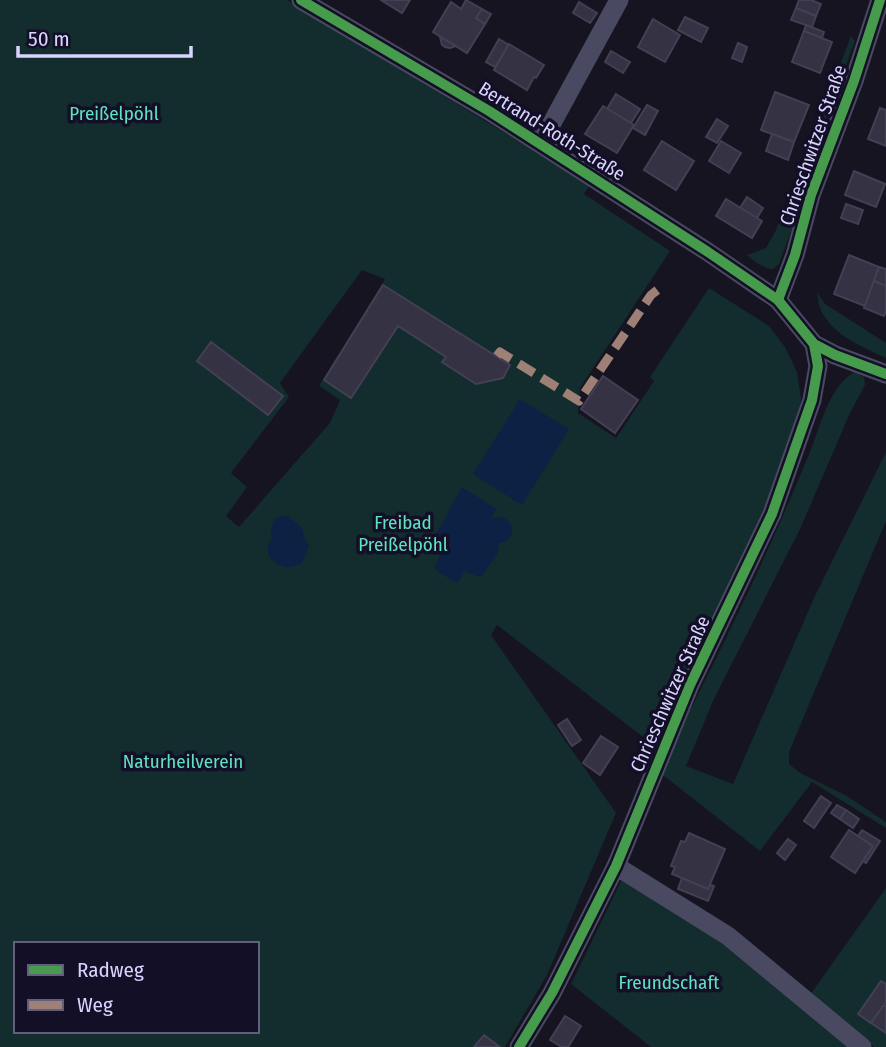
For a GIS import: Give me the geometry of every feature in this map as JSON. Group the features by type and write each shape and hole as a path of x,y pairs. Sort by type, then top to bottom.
{"street":[{"name":"Bertrand-Roth-Straße","path":"302,0 325,6 708,252 778,300 814,344"},
{"path":"541,143 619,0"},
{"name":"Chrieschwitzer Straße","path":"778,300 795,255 811,195 854,81 880,0"},
{"path":"814,344 886,374"},
{"name":"Chrieschwitzer Straße","path":"519,1047 552,993 616,866 690,685 772,514 812,400 818,366 814,344"},
{"path":"616,866 729,936 862,1047"}],"green space":[{"path":"0,0 287,0 590,185 584,194 670,251 580,388 578,413 616,438 654,381 650,377 709,288 769,326 785,347 797,372 801,399 797,425 770,506 651,743 497,625 491,635 616,813 547,975 505,1047 0,1047","holes":["362,270 385,279 319,386 340,400 330,423 239,527 226,516 247,487 231,473 289,397 280,383"]},
{"path":"851,36 855,41 820,136 813,137"},
{"path":"803,164 813,172 779,264 773,269 765,267 747,255 766,248"},
{"path":"817,292 825,304 886,343 886,358 835,329 822,312"},
{"path":"854,372 864,377 865,385 850,413 801,527 714,699 686,766 733,784 814,598 886,452 886,521 789,752 789,764 802,774 847,796 886,822 886,828 812,782 760,851 659,772 756,575 831,398 845,379"},
{"name":"Freundschaft","path":"623,877 729,945 850,1047 651,1047 571,984"},
{"path":"886,888 886,1047 874,1047 810,995"}],"water":[{"path":"520,399 569,429 522,505 473,474"},
{"path":"462,487 496,509 492,518 506,519 512,525 512,534 506,542 499,543 498,553 482,576 465,571 457,583 434,569 440,556 428,549"},
{"path":"280,516 288,516 302,528 309,546 302,563 291,567 279,565 268,555 272,526"}],"building":[{"path":"381,0 410,0 402,13"},
{"path":"466,0 482,9 476,18 485,24 467,53 433,32 451,2 461,9"},
{"path":"799,0 811,0 821,4 816,16 796,8"},
{"path":"579,2 597,13 590,23 573,13"},
{"path":"796,8 816,16 812,27 791,20"},
{"path":"482,9 491,14 485,24 476,18"},
{"path":"685,17 708,28 701,42 678,30"},
{"path":"653,19 680,35 665,62 638,47"},
{"path":"806,25 824,32 822,38 804,31"},
{"path":"804,31 832,42 820,73 792,62"},
{"path":"440,37 456,46 445,47"},
{"path":"499,39 509,45 495,67 486,62"},
{"path":"738,43 747,47 742,62 732,58"},
{"path":"509,44 544,65 527,90 494,70"},
{"path":"611,51 630,62 623,73 605,62"},
{"path":"775,92 809,105 794,142 761,130"},
{"path":"616,94 640,109 631,123 607,109"},
{"path":"647,105 658,111 645,135 633,128"},
{"path":"603,106 634,125 617,153 585,134"},
{"path":"880,108 886,110 886,146 868,139"},
{"path":"717,119 728,126 717,143 706,137"},
{"path":"772,134 794,142 788,160 766,151"},
{"path":"662,141 694,161 676,190 644,170"},
{"path":"721,141 741,153 729,173 709,161"},
{"path":"854,171 885,184 876,207 845,195"},
{"path":"747,197 763,208 757,218 740,208"},
{"path":"726,199 762,221 752,238 716,216"},
{"path":"846,204 863,210 858,224 841,218"},
{"path":"849,255 879,267 865,306 834,294"},
{"path":"879,267 886,269 886,286 874,281"},
{"path":"874,281 886,286 884,316 864,308"},
{"path":"383,285 510,365 503,378 476,384 442,362 446,357 398,326 351,398 324,380"},
{"path":"211,342 283,396 268,415 197,361"},
{"path":"603,376 638,400 615,433 581,409"},
{"path":"567,719 581,740 572,746 558,725"},
{"path":"601,736 618,747 600,775 583,763"},
{"path":"821,796 831,803 814,828 804,821"},
{"path":"837,805 846,810 840,819 831,813"},
{"path":"846,810 859,819 853,828 840,819"},
{"path":"849,830 873,846 855,873 831,857"},
{"path":"862,830 880,841 866,863 863,861 873,846 858,836"},
{"path":"689,833 725,849 708,889 672,874 675,867 671,866 681,841 685,842"},
{"path":"788,839 796,845 785,860 777,853"},
{"path":"682,878 708,889 710,885 714,886 708,901 678,889"},
{"path":"881,981 886,984 886,1002 871,1023 858,1014"},
{"path":"884,1005 886,1006 886,1033 871,1023"},
{"path":"565,1016 581,1026 568,1047 562,1047 550,1040"},
{"path":"484,1035 500,1047 474,1047"}],"marked path":[{"path":"497,356 500,352 579,401 651,295 664,285"}],"cycle path":[{"path":"301,0 489,111 708,252 778,300 814,344 886,374"},
{"path":"778,300 795,255 811,195 854,81 880,0"},
{"path":"519,1047 552,993 616,866 690,685 772,514 812,400 818,366 814,344"}],"park label":[{"name":"Preißelpöhl","path":"114,113"},
{"name":"Freibad Preißelpöhl","path":"403,533"},
{"name":"Naturheilverein","path":"183,761"}]}
